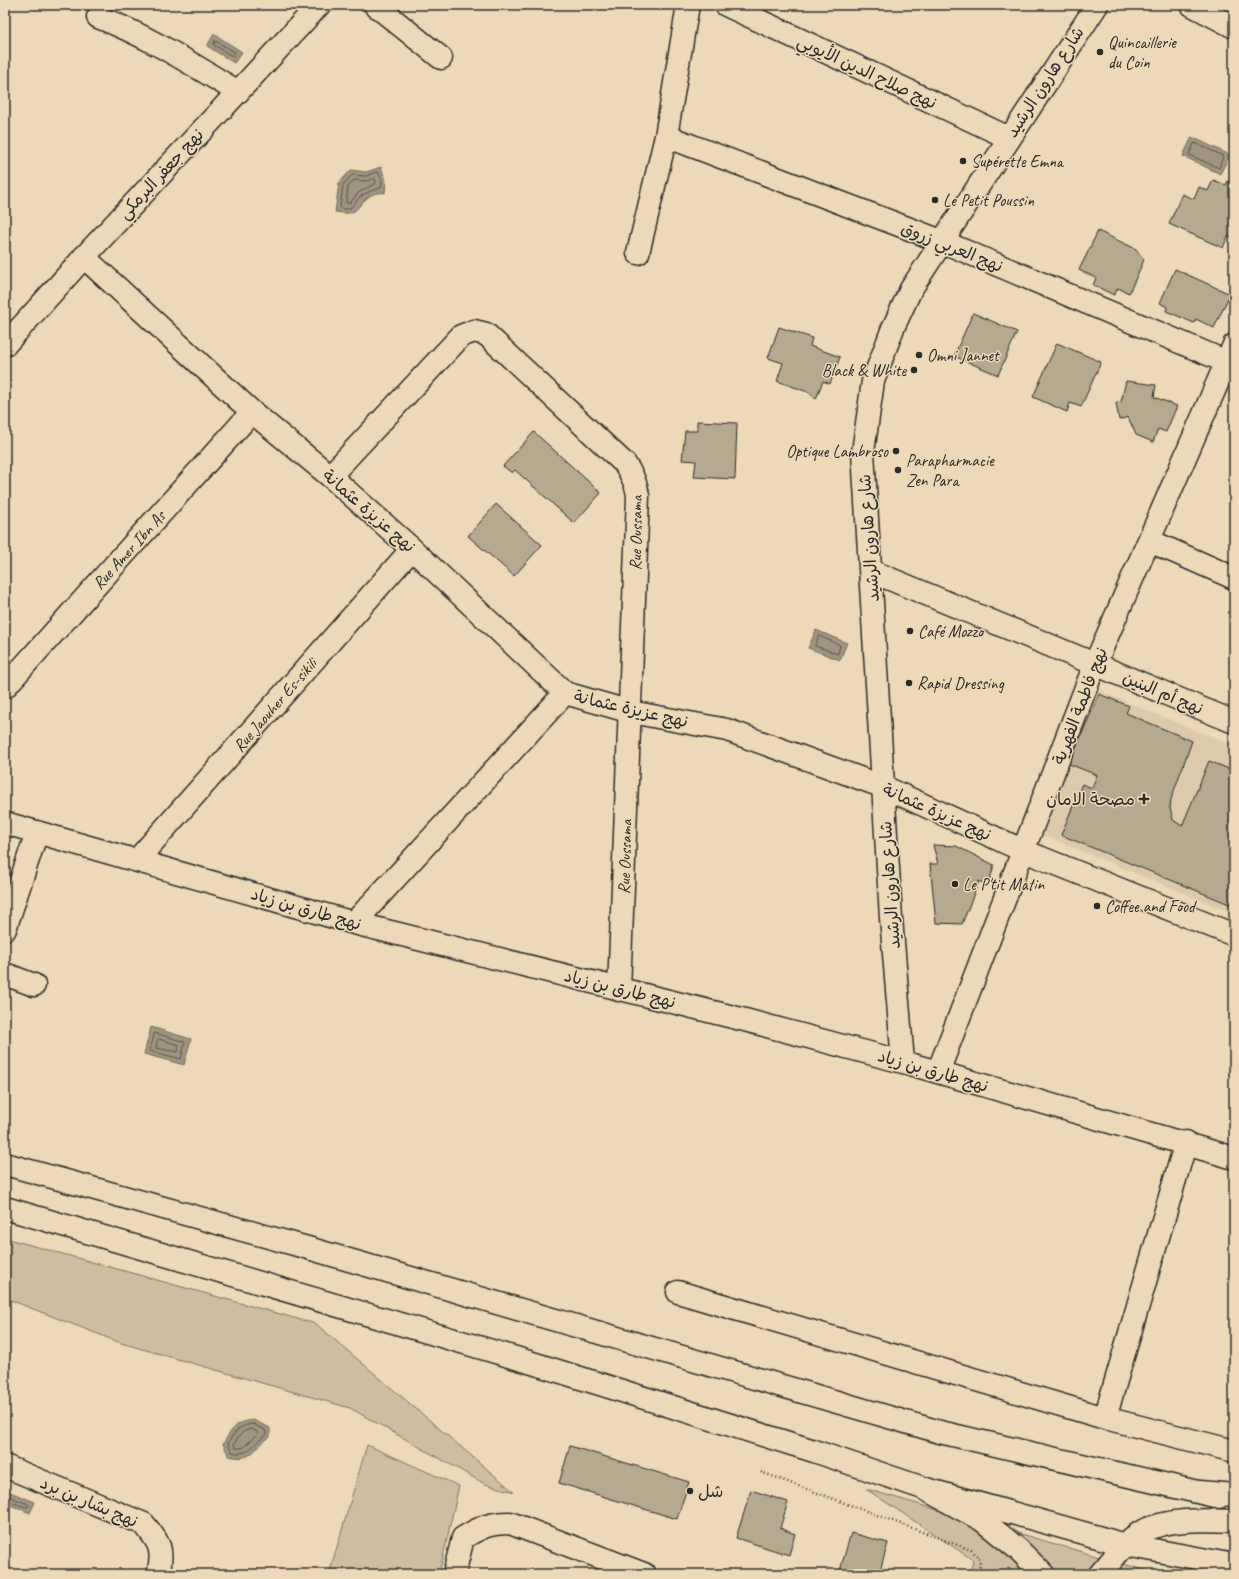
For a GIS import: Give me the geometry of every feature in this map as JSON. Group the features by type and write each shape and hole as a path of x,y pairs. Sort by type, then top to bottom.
{"main road":[{"name":"نهج جعفر البرمكي","path":"5,345 84,257 319,5"},
{"path":"375,5 441,58"},
{"path":"638,253 666,136 688,5"},
{"name":"نهج صلاح الدين الأيوبي","path":"726,5 1009,138"},
{"name":"شارع هارون الرشيد","path":"903,1062 863,452 874,381 893,328 911,289 1097,5"},
{"path":"1192,5 1234,27"},
{"path":"98,17 126,28 158,44 238,92"},
{"name":"نهج العربي زروق","path":"666,136 941,242 1232,357"},
{"name":"نهج عزيزة عثمانة","path":"84,257 252,412 330,476 412,549 565,693 631,712 727,730 884,787 1024,850 1234,935"},
{"name":"Rue Oussama","path":"330,476 461,336 474,331 486,334 625,464 637,485 638,504 631,712 619,990"},
{"name":"نهج فاطمة الفهرية","path":"938,1072 1095,664 1232,357"},
{"name":"Rue Amer Ibn As","path":"5,687 252,412"},
{"path":"1150,541 1234,578"},
{"name":"Rue Jaouher Es-sikili","path":"137,860 412,549"},
{"name":"نهج أم البنين","path":"871,571 1234,722"},
{"path":"354,923 565,693"},
{"name":"نهج طارق بن زياد","path":"5,823 354,923 619,990 741,1019 903,1062 1186,1142 1234,1158"},
{"path":"5,929 37,832"},
{"path":"5,974 34,985"},
{"path":"1105,1418 1186,1142"},
{"path":"5,1164 316,1250 940,1432 1234,1501"},
{"path":"5,1208 526,1361 814,1450 923,1488 1126,1545 1234,1565"},
{"path":"678,1292 1105,1418 1234,1451"},
{"name":"نهج بشار بن برد","path":"5,1466 144,1524 156,1538 162,1557 158,1574"},
{"path":"923,1488 982,1520 1019,1550 1043,1574"},
{"path":"1200,1492 1234,1495"},
{"path":"1100,1574 1126,1545 1140,1533 1164,1524 1196,1520 1234,1521"},
{"path":"454,1574 463,1538 478,1528 492,1523 510,1523 644,1574"}],"path":[{"path":"762,1472 971,1550 979,1557 980,1566 977,1574"}],"shaded area":[{"name":"مصحة الامان","path":"1100,691 1234,746 1234,914 1040,834"},
{"path":"5,1238 316,1324 514,1492 485,1484 350,1408 121,1343 5,1298"},
{"path":"367,1445 459,1486 439,1574 329,1574"},
{"path":"866,1489 1158,1574 970,1574 973,1560"}],"water":[{"path":"214,34 242,52 234,63 207,46"},
{"path":"1192,137 1230,155 1220,174 1183,156"},
{"path":"381,167 386,181 385,193 372,195 352,212 335,212 339,183 351,170 366,172"},
{"path":"816,630 847,643 840,660 808,648"},
{"path":"151,1027 191,1039 184,1065 144,1054"},
{"path":"253,1420 270,1428 270,1437 248,1456 229,1456 223,1444 229,1434 242,1422"},
{"path":"5,1490 35,1502 30,1513 5,1503"}],"building":[{"path":"1213,180 1226,185 1228,181 1234,183 1234,238 1228,236 1223,248 1169,224 1182,194 1194,199 1199,187 1208,191"},
{"path":"1098,231 1136,249 1144,260 1129,293 1118,288 1114,295 1093,285 1096,278 1079,270"},
{"path":"1175,269 1230,294 1214,328 1196,319 1194,323 1166,311 1167,307 1160,303"},
{"path":"973,313 1017,332 998,375 954,356"},
{"path":"779,327 812,338 810,346 840,357 830,384 823,381 816,399 808,392 777,381 783,363 768,358"},
{"path":"1057,343 1101,362 1081,407 1070,403 1067,412 1033,397"},
{"path":"1126,381 1156,385 1154,397 1177,406 1166,432 1158,429 1153,442 1136,435 1128,417 1119,420 1116,403 1121,402"},
{"path":"697,421 737,423 735,479 694,477 696,461 682,460 685,431 697,431"},
{"path":"534,432 601,493 574,523 515,470 512,473 503,466"},
{"path":"496,504 542,545 514,576 468,536"},
{"name":"مصحة الامان","path":"1099,694 1129,706 1126,713 1192,741 1171,799 1170,808 1173,820 1182,826 1209,761 1234,771 1234,906 1061,835 1082,784 1092,788 1097,775 1069,764"},
{"name":"Le P'tit Matin","path":"933,845 956,846 994,865 988,886 979,881 962,924 936,923 930,864 938,864"},
{"path":"570,1446 689,1482 677,1519 559,1483"},
{"path":"751,1490 788,1502 780,1528 795,1534 789,1555 736,1538"},
{"path":"851,1533 888,1543 879,1574 839,1574"}],"place":[{"name":"Quincaillerie du Coin","path":"1100,52"},
{"name":"Supérette Emna","path":"963,161"},
{"name":"Le Petit Poussin","path":"935,200"},
{"name":"Omni Jannet","path":"919,355"},
{"name":"Black & White","path":"914,370"},
{"name":"Optique Lambroso","path":"896,451"},
{"name":"Parapharmacie Zen Para","path":"898,470"},
{"name":"Café Mozzo","path":"910,631"},
{"name":"Rapid Dressing","path":"909,683"},
{"name":"مصحة الامان","path":"1144,799"},
{"name":"Le P'tit Matin","path":"955,884"},
{"name":"Coffee and Food","path":"1097,906"},
{"name":"شل","path":"690,1491"}]}
